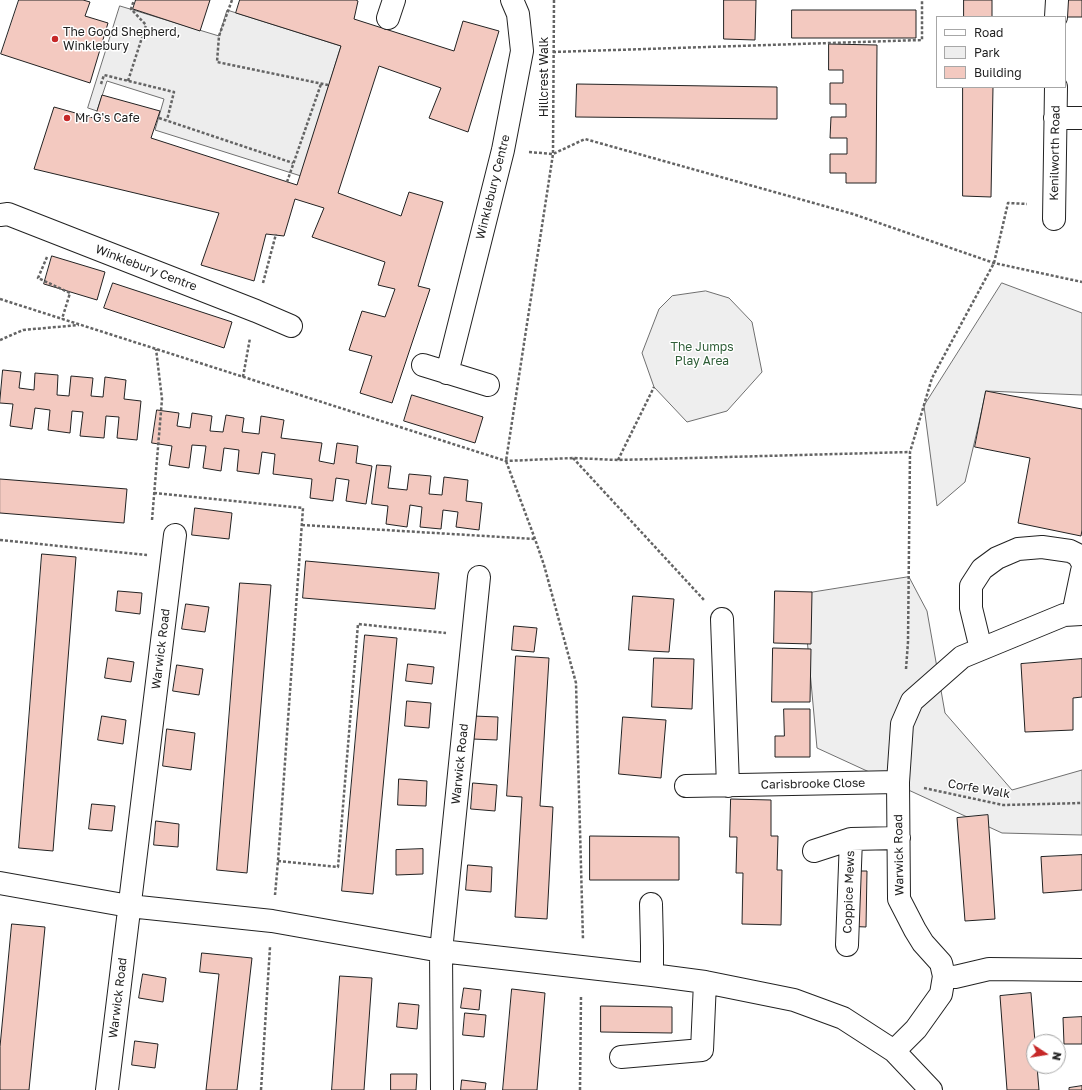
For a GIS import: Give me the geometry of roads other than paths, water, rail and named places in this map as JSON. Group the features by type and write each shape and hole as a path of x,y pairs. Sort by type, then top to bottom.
{"street":[{"name":"Winklebury Centre","path":"447,373 503,150 522,51 518,14 512,0"},
{"path":"1056,0 1056,16"},
{"name":"Kenilworth Road","path":"1054,212 1056,88"},
{"path":"1055,118 1082,118"},
{"name":"Winklebury Centre","path":"0,215 8,214 291,326"},
{"path":"423,365 488,385"},
{"name":"Warwick Road","path":"106,1090 175,535"},
{"path":"981,649 971,608 972,586 982,569 997,558 1018,549 1042,547 1070,551 1078,555 1082,562"},
{"path":"1078,614 1082,570"},
{"name":"Warwick Road","path":"442,1090 441,951 479,577"},
{"name":"Warwick Road","path":"944,976 940,962 923,943 899,899 898,782 902,724 912,701 962,657 1064,615 1078,614"},
{"path":"722,619 728,786"},
{"name":"Carisbrooke Close","path":"686,786 898,782"},
{"name":"Coppice Mews","path":"814,851 851,839 899,838"},
{"name":"Coppice Mews","path":"847,945 851,839"},
{"path":"0,883 129,906 272,921 441,951 705,982 794,1000 843,1018 894,1051 931,1090"},
{"path":"651,904 652,975"},
{"path":"894,1051 916,1029 942,994 944,976 955,977 989,969 1082,970"},
{"path":"621,1057 702,1050 705,982"}],"place":[{"name":"The Good Shepherd, Winklebury","path":"55,39"},
{"name":"Mr G's Cafe","path":"67,118"}],"park label":[{"name":"The Jumps Play Area","path":"702,354"}]}
